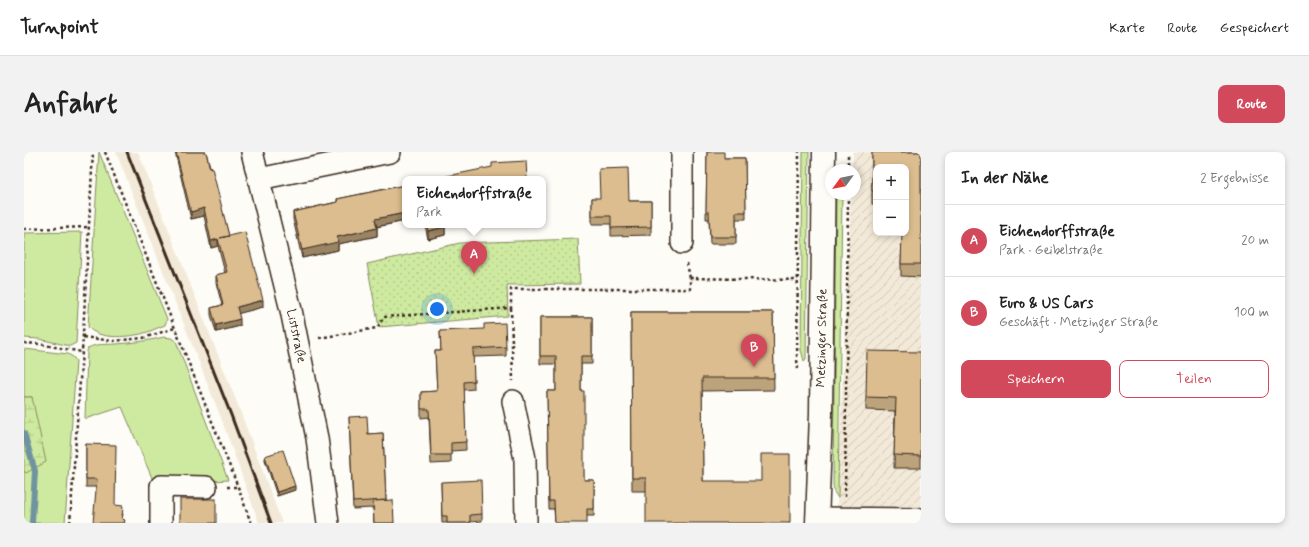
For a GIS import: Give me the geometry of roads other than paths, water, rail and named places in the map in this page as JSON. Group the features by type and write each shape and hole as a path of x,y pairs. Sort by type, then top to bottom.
{"street":[{"name":"Liststraße","path":"252,152 298,341 317,438 328,523"},
{"path":"259,179 390,152"},
{"path":"682,152 682,243"},
{"name":"Metzinger Straße","path":"817,520 821,413 824,152"},
{"path":"513,401 525,459 526,523"},
{"path":"161,523 161,486 206,487"},
{"path":"817,520 845,518 921,519"}],"waterway":[{"path":"24,433 35,471 32,523"}],"railway":[{"path":"127,152 231,415 271,523"}],"place":[{"name":"Eichendorffstraße","path":"474,274"},
{"name":"Euro & US Cars","path":"754,367"}]}
